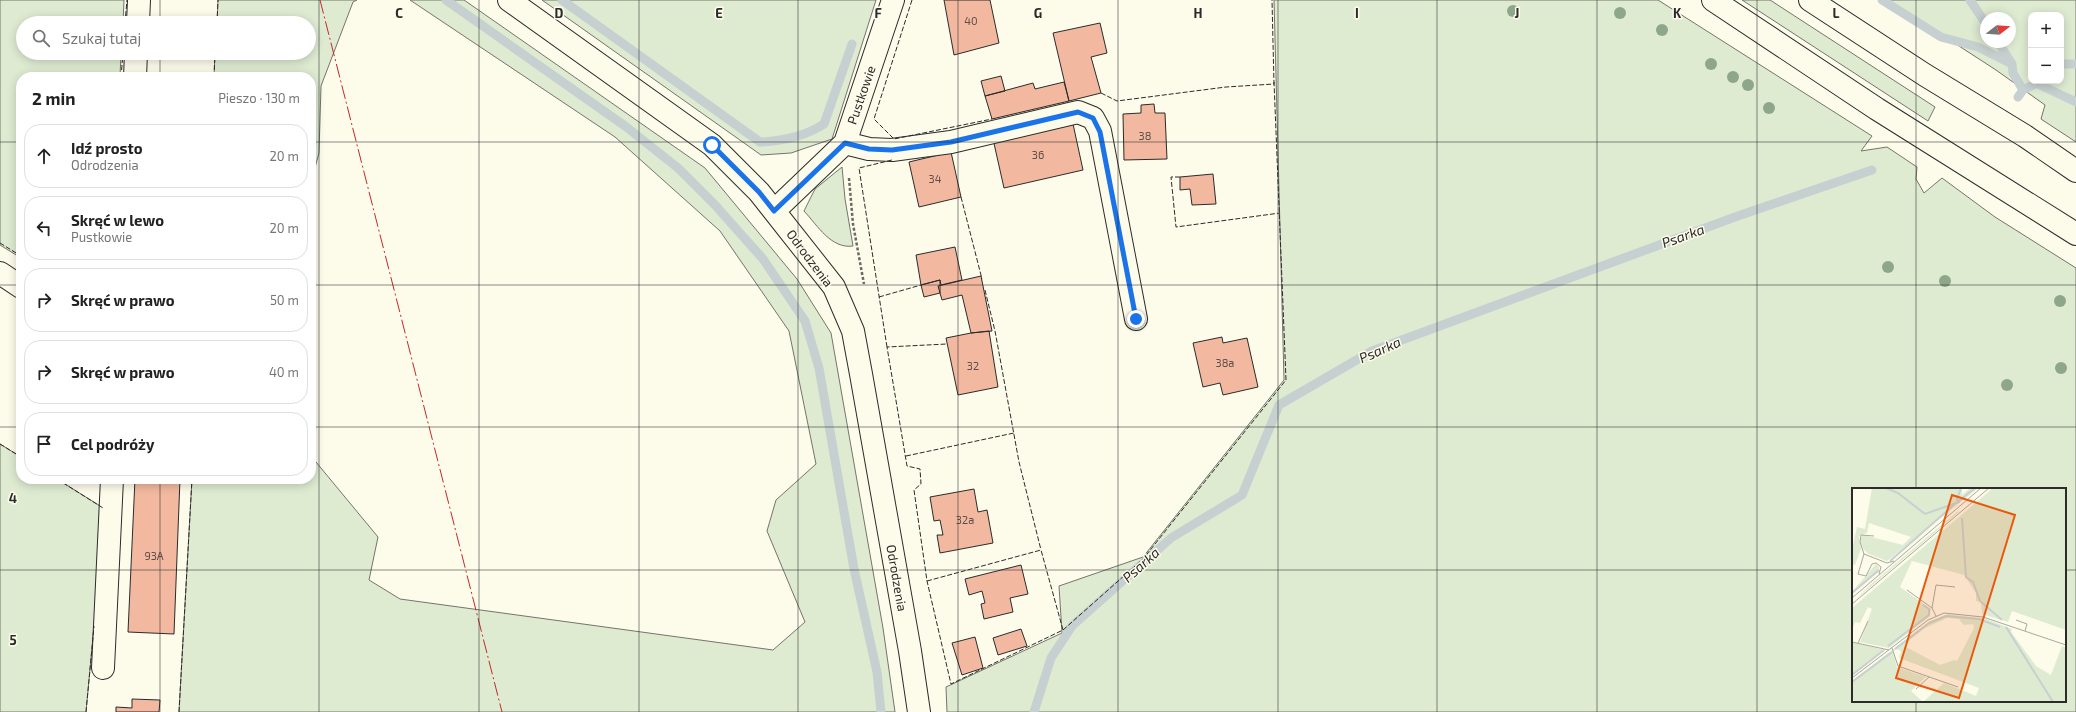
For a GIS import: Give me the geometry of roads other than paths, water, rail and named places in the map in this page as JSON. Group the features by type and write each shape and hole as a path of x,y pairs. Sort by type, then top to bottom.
{"street":[{"path":"138,16 139,0"},
{"name":"Odrodzenia","path":"509,0 712,145 759,192 834,288 852,331 910,651 919,712"},
{"name":"Pustkowie","path":"774,211 845,143 893,0"},
{"path":"1713,0 1877,109 2076,234"},
{"path":"1810,0 1925,75 2025,136 2076,170"},
{"path":"135,72 136,60"},
{"path":"845,143 869,149 892,150 951,142 1078,112 1093,118 1100,132 1136,319"},
{"path":"0,274 16,284"},
{"path":"103,668 112,484"}],"waterway":[{"path":"446,0 625,126 678,168 715,205 763,259 805,321 819,368 854,569 877,672 881,712"},
{"path":"562,0 760,142 793,138 824,124 852,44"},
{"path":"1882,0 1941,37 1978,47 2012,64"},
{"path":"1970,0 1980,15"},
{"path":"2002,48 2012,64 2013,73 2023,90"},
{"name":"Psarka","path":"2064,64 2076,64"},
{"name":"Psarka","path":"2018,97 2023,90 2035,84"},
{"path":"2038,84 2076,102"},
{"name":"Psarka","path":"1034,712 1051,658 1072,626 1171,538 1242,495 1279,405 1372,351 1735,217 1872,170"}]}
